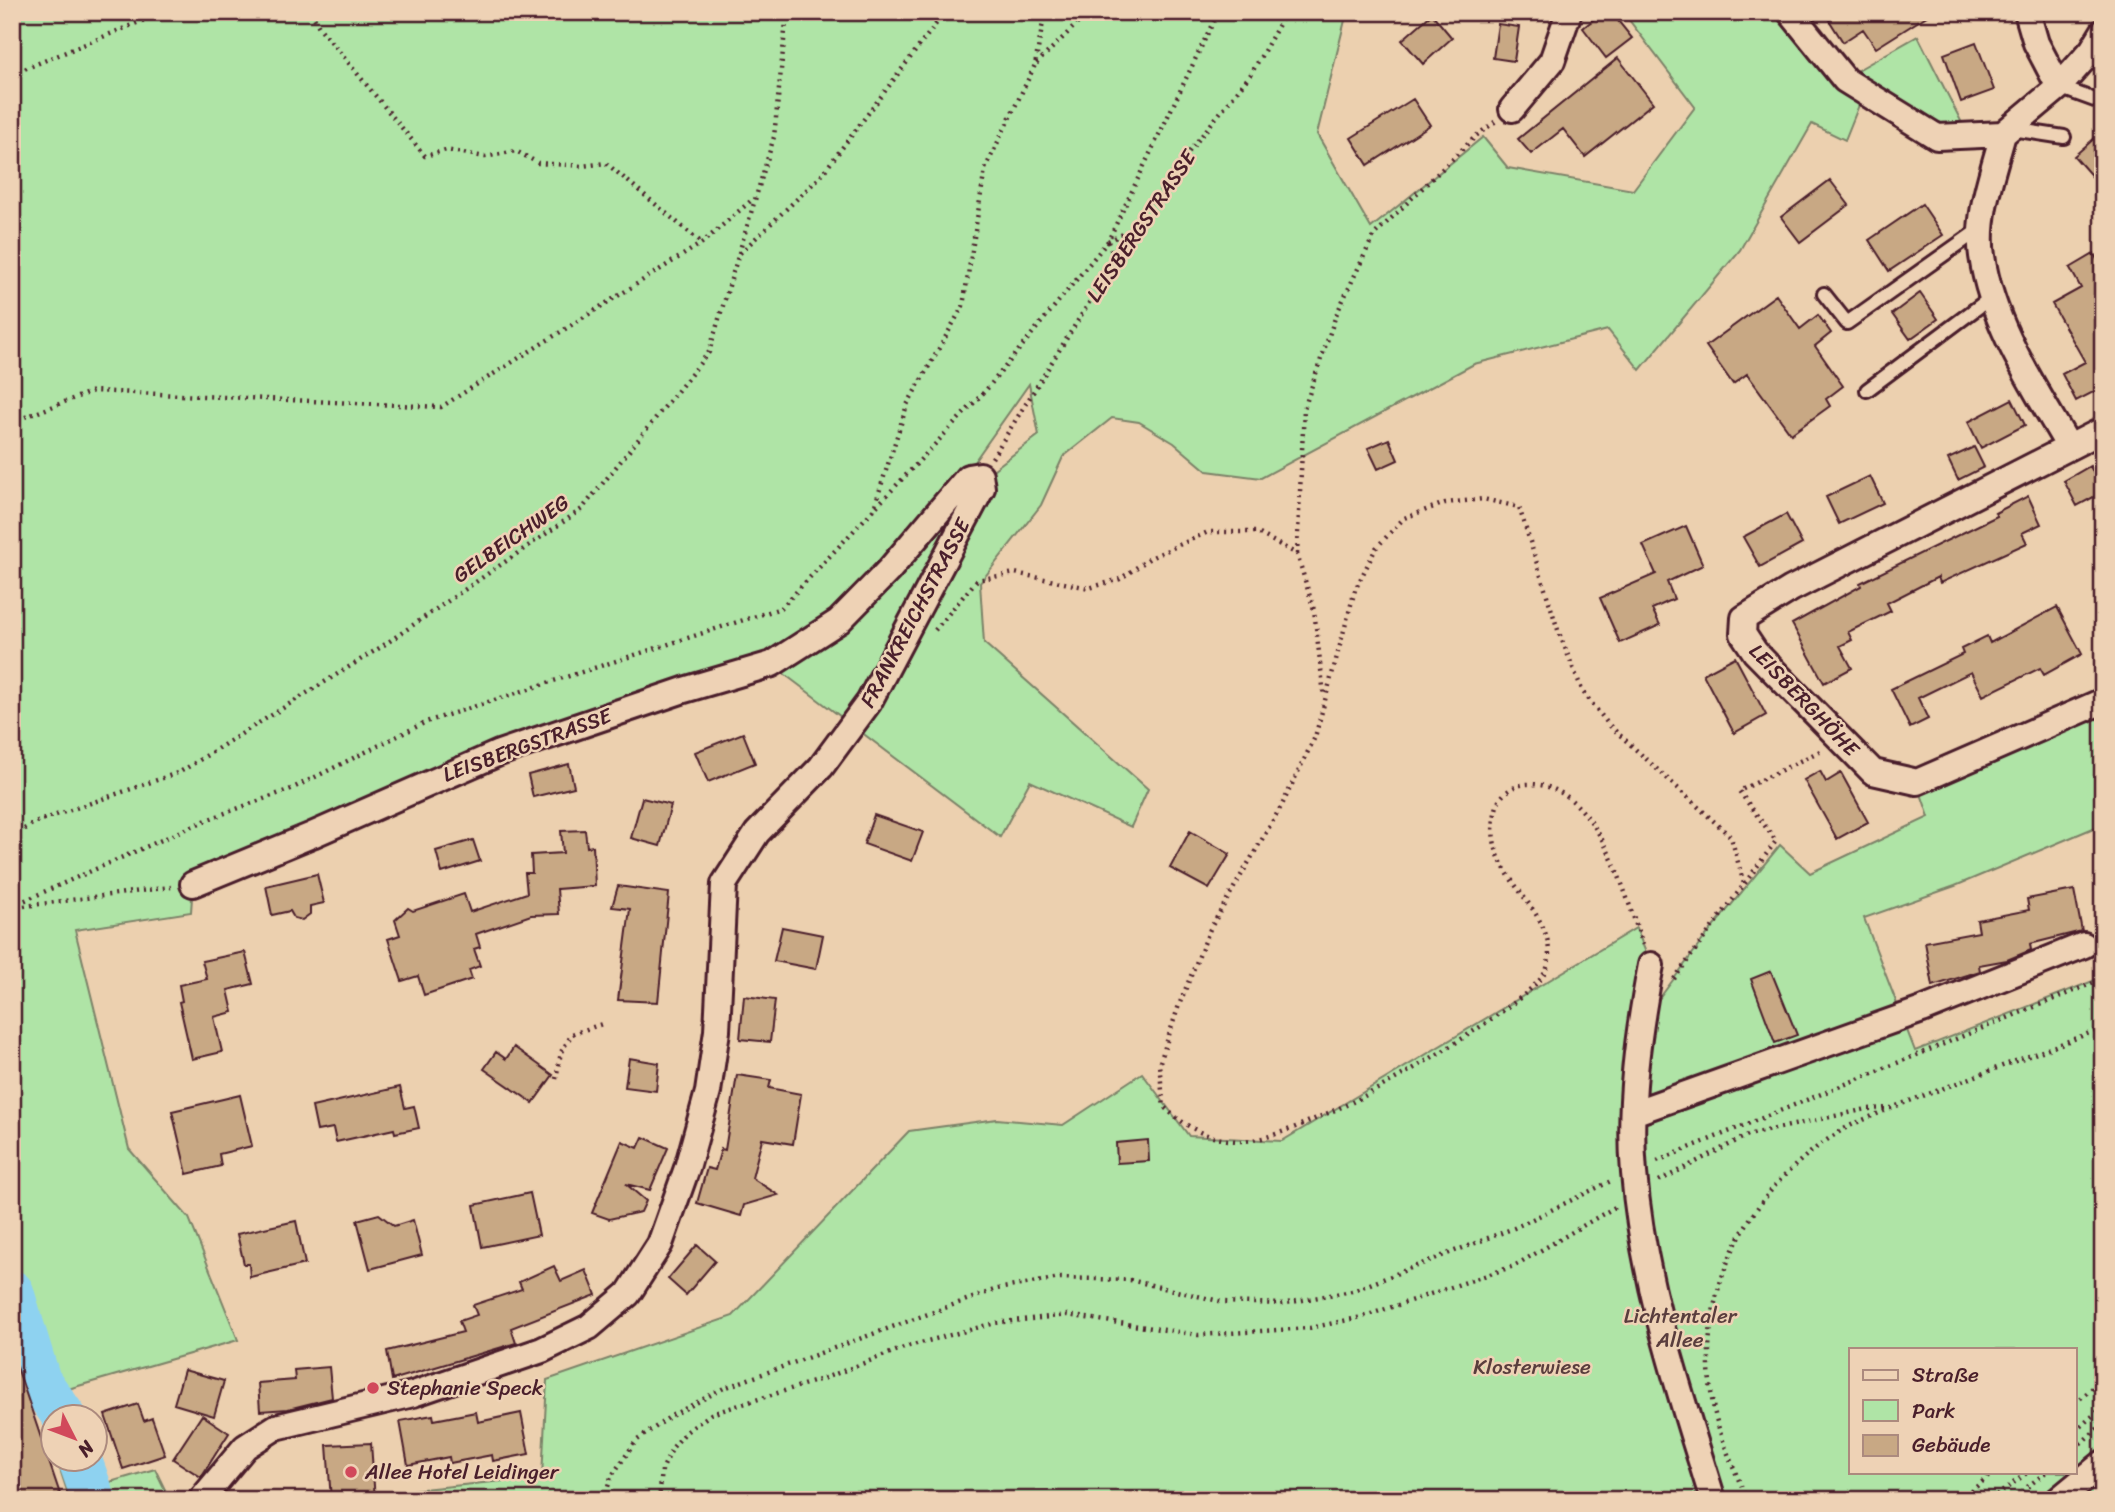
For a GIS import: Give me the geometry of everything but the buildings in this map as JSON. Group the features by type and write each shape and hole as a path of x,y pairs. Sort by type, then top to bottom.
{"street":[{"path":"1512,109 1552,61 1569,12"},
{"path":"1790,12 1845,80 1937,136 2007,132"},
{"path":"2027,12 2036,43 2059,87"},
{"path":"2069,447 2027,374 2001,320 1982,255 1983,227 1985,205 2007,132 2059,87 2092,50 2103,32"},
{"name":"LEISBERGHÖHE","path":"2103,430 1738,617 1743,634 1755,652 1873,772 1917,782 2103,701"},
{"name":"FRANKREICHSTRASSE","path":"201,1500 245,1447 275,1427 413,1394 542,1350 589,1327 628,1294 660,1244 687,1168 708,1092 717,1031 724,884 757,833 821,767 869,702 982,488 980,475"},
{"name":"LEISBERGSTRASSE","path":"193,884 312,835 499,752 684,690 772,664 839,621 889,570 968,477 980,475"},
{"path":"1633,1113 1922,1010 2084,945"},
{"path":"1651,965 1640,1025 1633,1113 1635,1182 1658,1320 1713,1500"},
{"path":"2058,1500 2103,1463"}],"lane":[{"path":"2059,87 2103,103"},
{"path":"2007,132 2064,137"},
{"path":"1824,293 1847,323 1983,227"},
{"path":"1867,390 1994,295"}],"path":[{"path":"12,74 164,12"},
{"path":"311,12 319,27 425,156 446,150 485,157 516,151 538,163 582,166 606,163 702,243"},
{"name":"GELBEICHWEG","path":"12,836 36,822 180,772 382,648 582,509 709,352 774,137 787,12"},
{"path":"739,253 820,177 945,12"},
{"path":"872,513 907,405 963,306 985,169 1035,65 1045,12"},
{"path":"1035,65 1089,12"},
{"path":"12,907 209,819 291,789 425,722 781,608 986,390 1108,241 1218,12"},
{"name":"LEISBERGSTRASSE","path":"1001,444 1135,229 1183,159 1251,74 1286,12"},
{"path":"1325,699 1314,610 1297,554 1304,409 1336,315 1374,235 1476,136 1512,109"},
{"path":"12,422 93,391 442,407 702,243 754,197"},
{"path":"1108,241 1135,229"},
{"path":"1108,241 1115,260"},
{"path":"1651,965 1613,859 1587,818 1573,799 1545,784 1520,784 1499,798 1491,822 1493,846 1516,888 1547,931 1550,948 1547,972 1481,1027 1345,1106 1268,1135 1240,1141 1206,1135 1183,1124 1164,1107 1159,1065 1210,929 1282,806 1315,737 1354,590 1376,548 1405,518 1445,503 1483,499 1519,506 1559,633 1583,692 1609,725 1731,837 1744,884"},
{"path":"908,629 926,635 939,628 977,580 1015,573 1088,588 1120,579 1150,558 1208,532 1256,532 1297,554"},
{"path":"1668,986 1776,841 1739,791 1842,739"},
{"path":"12,907 193,884"},
{"path":"659,1500 662,1470 673,1447 686,1432 710,1414 822,1379 909,1346 995,1323 1068,1315 1198,1335 1310,1328 1362,1317 1514,1266 1635,1182 1788,1104 2103,978"},
{"path":"556,1079 561,1052 572,1034 604,1023"},
{"path":"1747,1500 1713,1405 1708,1334 1716,1289 1763,1198 1801,1161 1844,1129 1891,1108 2103,1028"},
{"path":"604,1500 611,1477 636,1441 671,1416 724,1388 997,1290 1060,1278 1130,1280 1223,1302 1281,1304 1352,1291 1635,1182 1748,1135 1853,1112 1891,1108"},
{"path":"2076,1402 2103,1379"},
{"path":"2076,1431 2103,1408"},
{"path":"2076,1447 2103,1424"},
{"path":"1960,1500 1992,1474"},
{"path":"1991,1500 2025,1474"},
{"path":"2011,1500 2044,1474"}],"green space":[{"path":"12,12 1347,12 1317,134 1371,228 1483,137 1508,168 1633,190 1695,107 1623,12 1790,12 1861,100 1845,140 1812,124 1740,250 1640,370 1608,330 1474,364 1261,478 1207,471 1174,443 1139,422 1112,418 1063,457 1041,505 980,583 984,643 1148,789 1131,827 1030,781 1000,837 771,664 684,690 193,883 191,912 75,930 129,1149 189,1218 238,1340 68,1389 73,1404 38,1405 12,1326","holes":["1029,384 1039,435 940,510"]},
{"path":"1918,36 1963,125 1938,127 1856,71"},
{"path":"2103,701 2103,824 1955,886 1864,918 1915,1051 2103,977 2103,1500 410,1500 413,1490 542,1477 547,1380 733,1316 909,1131 997,1119 1063,1125 1142,1073 1189,1136 1282,1141 1636,928 1651,965 1641,1023 1705,937 1780,845 1810,873 1929,817 1917,782"},
{"path":"155,1469 170,1500 70,1500 62,1474 96,1474 100,1485"}],"waterway":[{"path":"12,1292 39,1381 55,1404"},
{"path":"85,1474 94,1500"}],"place":[{"name":"Stephanie Speck","path":"373,1388"},
{"name":"Allee Hotel Leidinger","path":"351,1472"}],"park label":[{"name":"Lichtentaler Allee","path":"1680,1328"},
{"name":"Klosterwiese","path":"1532,1367"}]}
